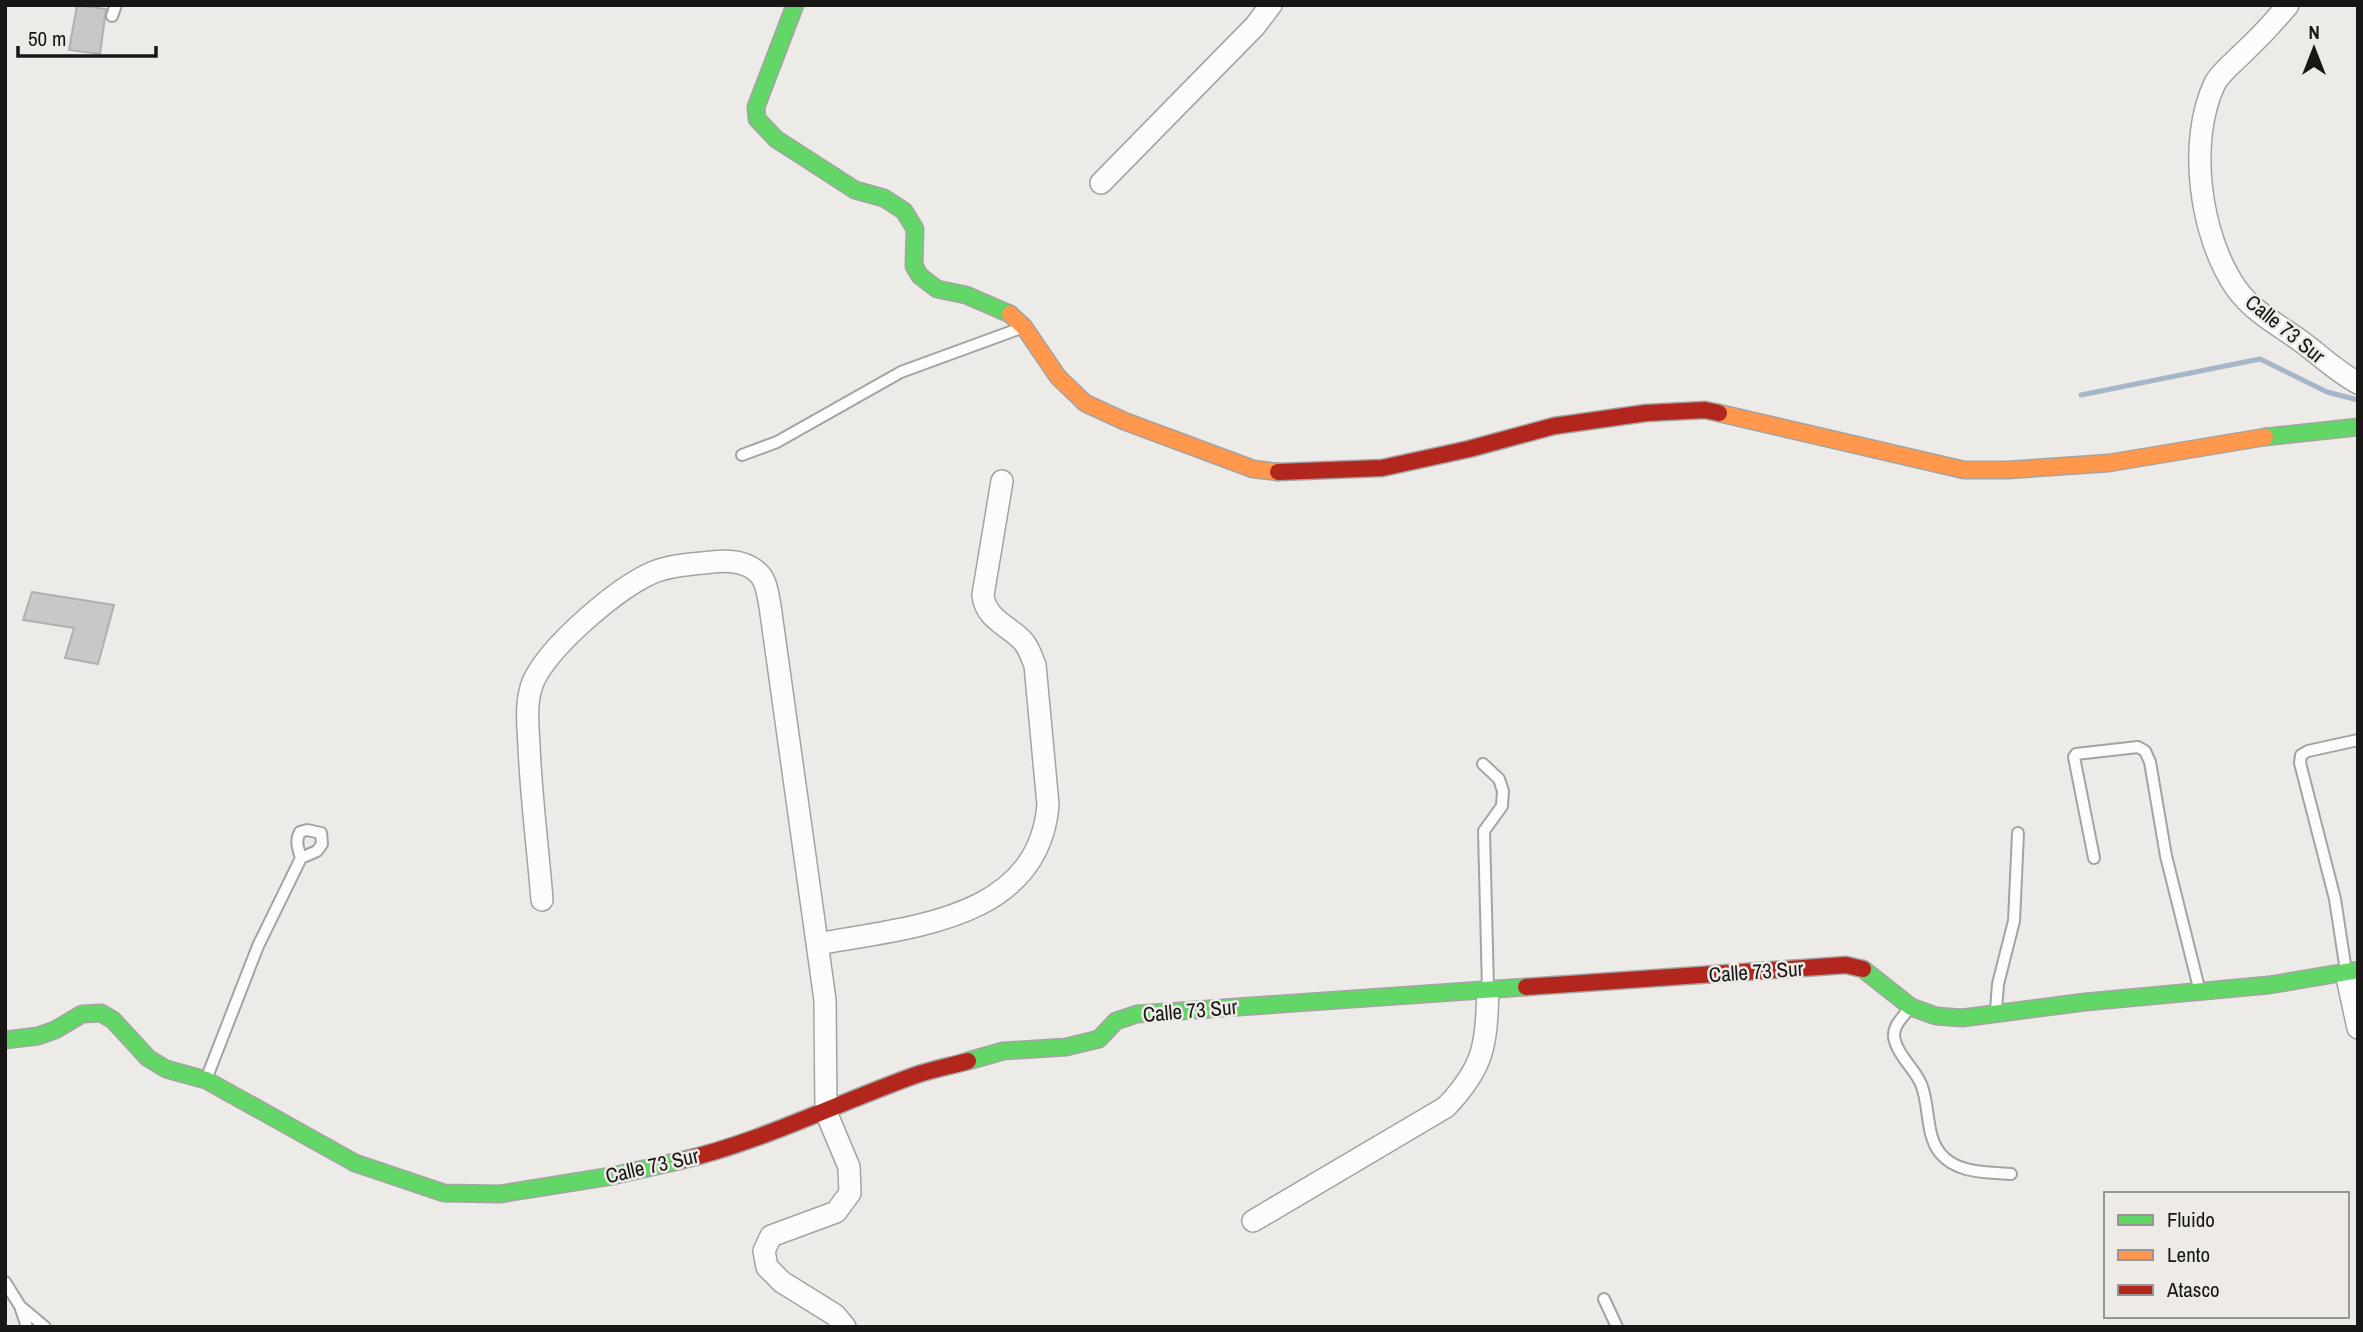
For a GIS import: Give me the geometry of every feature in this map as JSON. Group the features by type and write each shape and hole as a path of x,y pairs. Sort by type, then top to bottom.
{"street":[{"path":"795,5 756,107 757,119 776,139 855,190 884,198 904,211 915,229 914,266 920,276 937,289 966,295 1012,315 1024,327 1058,377 1085,403 1124,422 1253,469 1269,472 1382,468 1469,449 1554,426 1646,413 1705,410 1964,470 2008,470 2109,463 2250,439 2358,427"},
{"path":"1101,183 1255,26 1271,5"},
{"name":"Calle 73 Sur","path":"2288,5 2216,81 2201,121 2202,187 2210,230 2222,262 2236,287 2252,307 2358,383"},
{"path":"818,944 935,922 973,908 999,892 1022,872 1039,847 1048,805 1035,665 1029,649 1021,639 991,615 984,605 983,595 1002,481"},
{"path":"542,900 530,791 527,709 530,691 539,673 559,647 586,620 657,570 696,563 737,562 758,572 763,579 770,606 818,944 825,1000 826,1112 849,1167 850,1193 836,1212 771,1236 764,1251 767,1267 782,1282 835,1315 845,1327"},
{"name":"Calle 73 Sur","path":"5,1040 38,1037 82,1014 101,1013 113,1020 148,1058 166,1069 206,1080 355,1163 444,1193 500,1194 612,1176 717,1152 917,1075 1003,1051 1066,1047 1099,1039 1116,1021 1137,1014 1846,965 1861,968 1875,976 1911,1007 1936,1016 1962,1018 2085,1002 2269,985 2352,971"},
{"path":"2352,971 2358,1028"},
{"path":"1253,1221 1446,1107 1467,1085 1479,1065 1485,1038 1488,990"}],"lane":[{"path":"741,455 777,442 901,372 1024,327"},
{"path":"2352,971 2300,763 2301,755 2308,751 2358,740"},
{"path":"2094,858 2074,757 2076,754 2138,747 2145,751 2150,762 2166,856 2200,991"},
{"path":"1483,764 1499,779 1503,791 1502,806 1484,831 1488,990"},
{"path":"1996,1014 1998,984 2014,921 2018,833"},
{"path":"206,1080 258,946 301,858"},
{"path":"1911,1007 1896,1026 1894,1035 1896,1045 1923,1088 1932,1134 1940,1152 1966,1170 2011,1174"},
{"path":"5,1282 20,1306 27,1327"},
{"path":"1604,1299 1616,1327"},
{"path":"20,1306 46,1327"}],"building":[{"path":"77,5 106,9 100,54 69,50"},
{"path":"32,592 114,605 98,664 65,658 74,628 23,620"}],"waterway":[{"path":"2081,395 2260,359 2327,392 2358,400"}],"traffic: fast":[{"path":"795,5 756,107 757,119 776,139 855,190 884,198 904,211 915,229 914,266 920,276 937,289 966,295 1010,314"},
{"path":"2265,437 2358,427"},
{"path":"1863,969 1911,1007 1936,1016 1962,1018 2085,1002 2269,985 2358,970"},
{"path":"968,1061 1003,1051 1066,1047 1099,1039 1116,1021 1137,1014 1526,987"},
{"path":"5,1040 38,1036 55,1030 82,1014 101,1013 113,1020 148,1058 166,1069 206,1080 355,1163 444,1193 500,1194 612,1176 679,1161"}],"traffic: slow":[{"path":"1010,314 1024,327 1058,377 1085,403 1124,421 1253,469 1278,472"},
{"path":"1719,413 1964,470 2008,470 2109,463 2265,437"}],"traffic: jam":[{"path":"1278,472 1382,468 1469,449 1554,426 1646,413 1705,410 1719,413"},
{"path":"1526,987 1846,965 1863,969"},
{"path":"679,1161 769,1133 916,1075 968,1061"}]}
